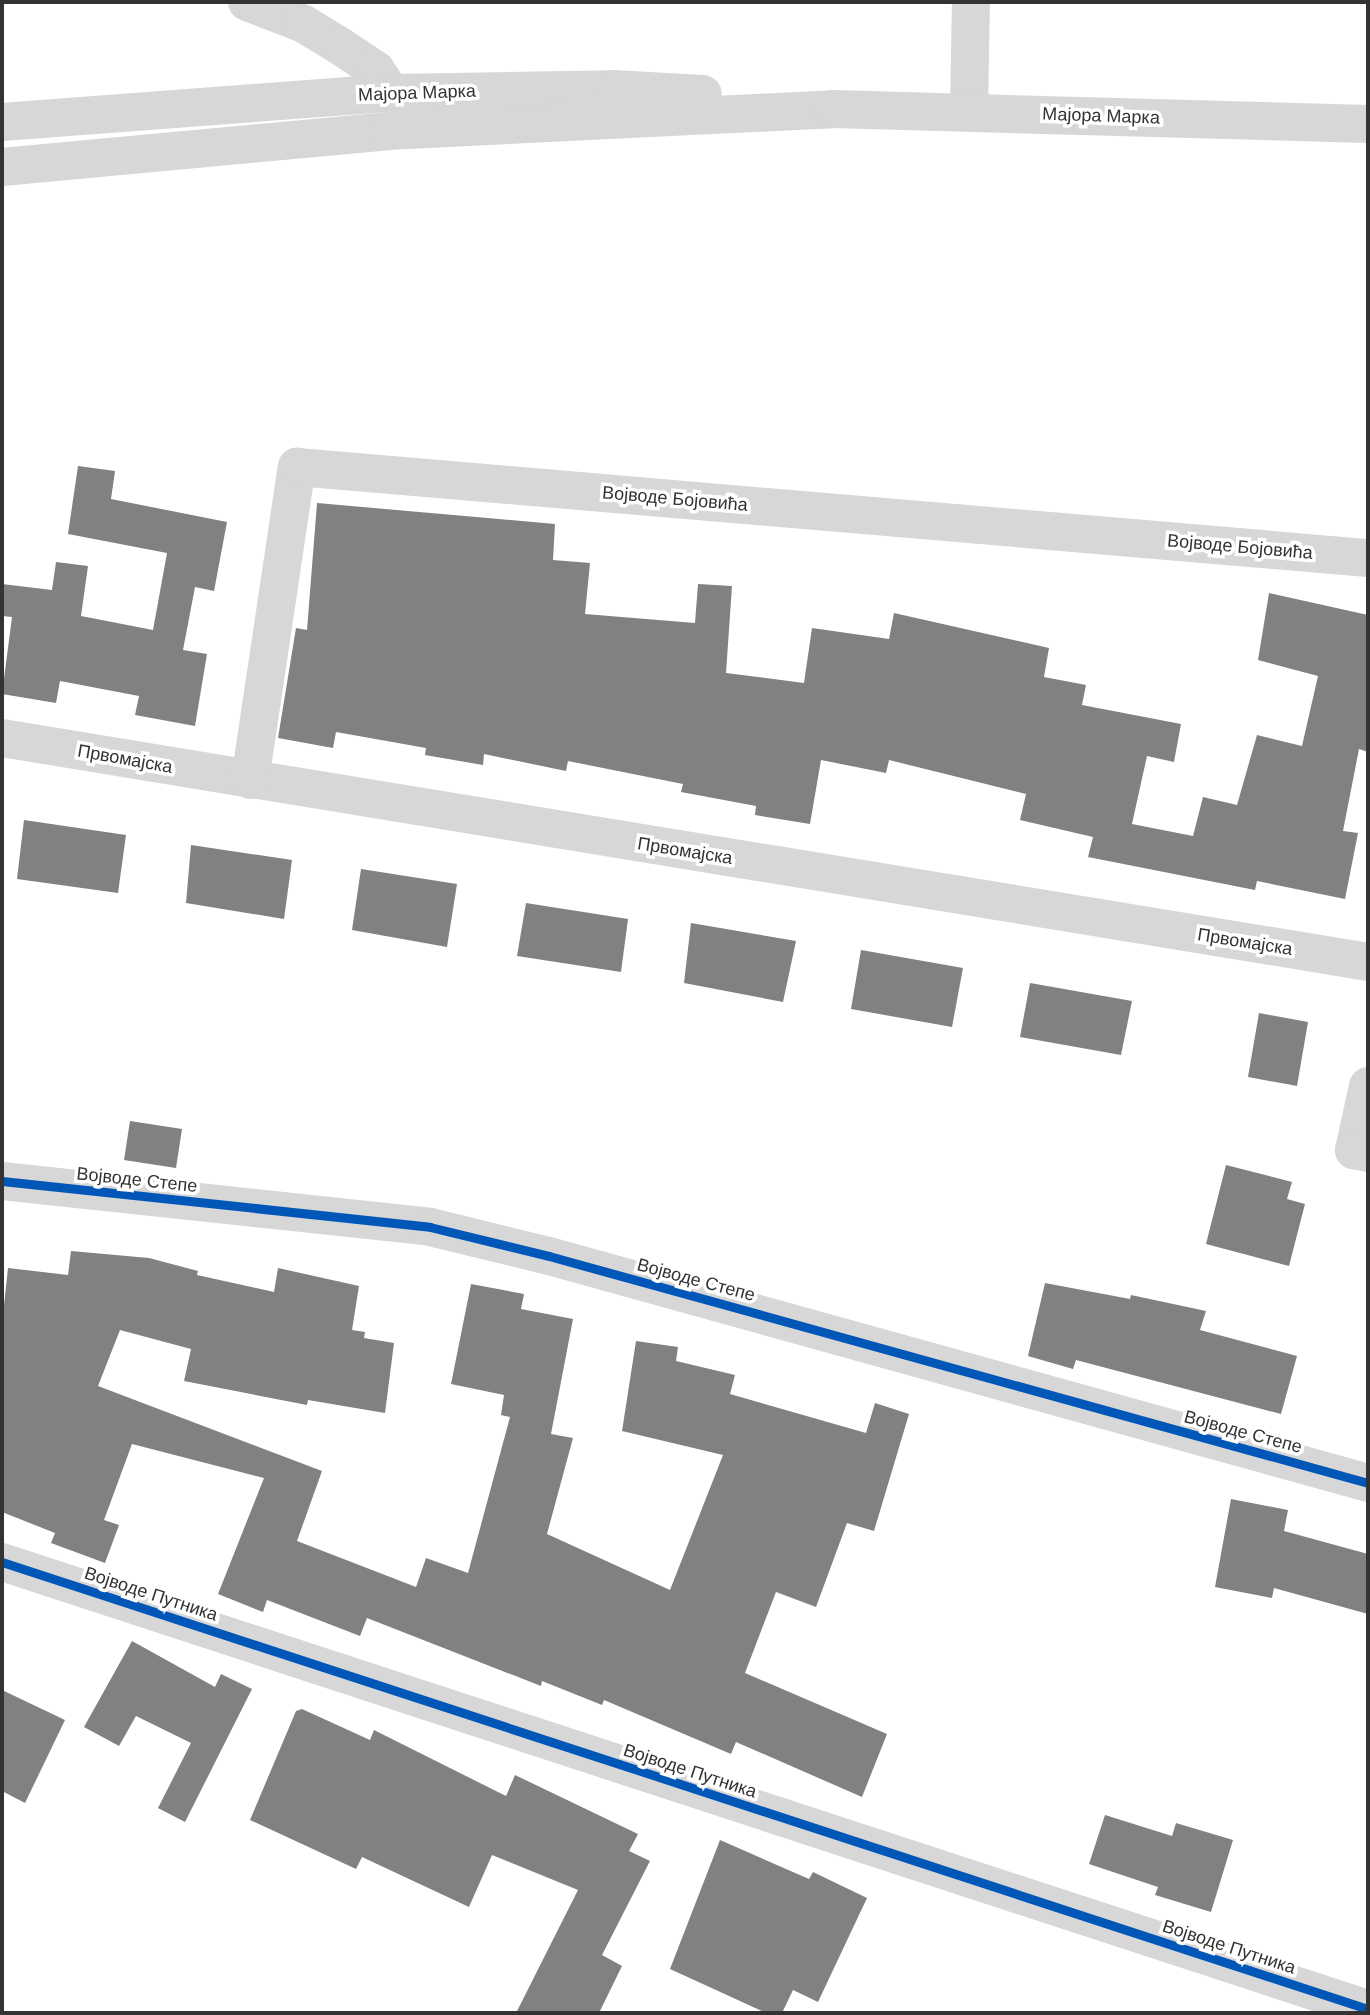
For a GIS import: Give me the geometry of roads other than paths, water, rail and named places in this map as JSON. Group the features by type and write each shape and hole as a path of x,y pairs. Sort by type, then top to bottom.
{"street":[{"path":"247,2 304,24 340,46 376,70 391,93"},
{"path":"968,112 971,2"},
{"name":"Мајора Марка","path":"2,122 391,93 613,89 727,95 833,109"},
{"name":"Мајора Марка","path":"2,167 362,133 833,109 1368,124"},
{"name":"Војводе Бојовића","path":"250,780 297,467 1368,558"},
{"name":"Првомајска","path":"2,738 1368,962"},
{"path":"1361,1152 1368,1086"},
{"name":"Војводе Степе","path":"2,1181 430,1227 549,1256 1368,1483"},
{"name":"Војводе Путника","path":"2,1562 1368,2009"}]}
